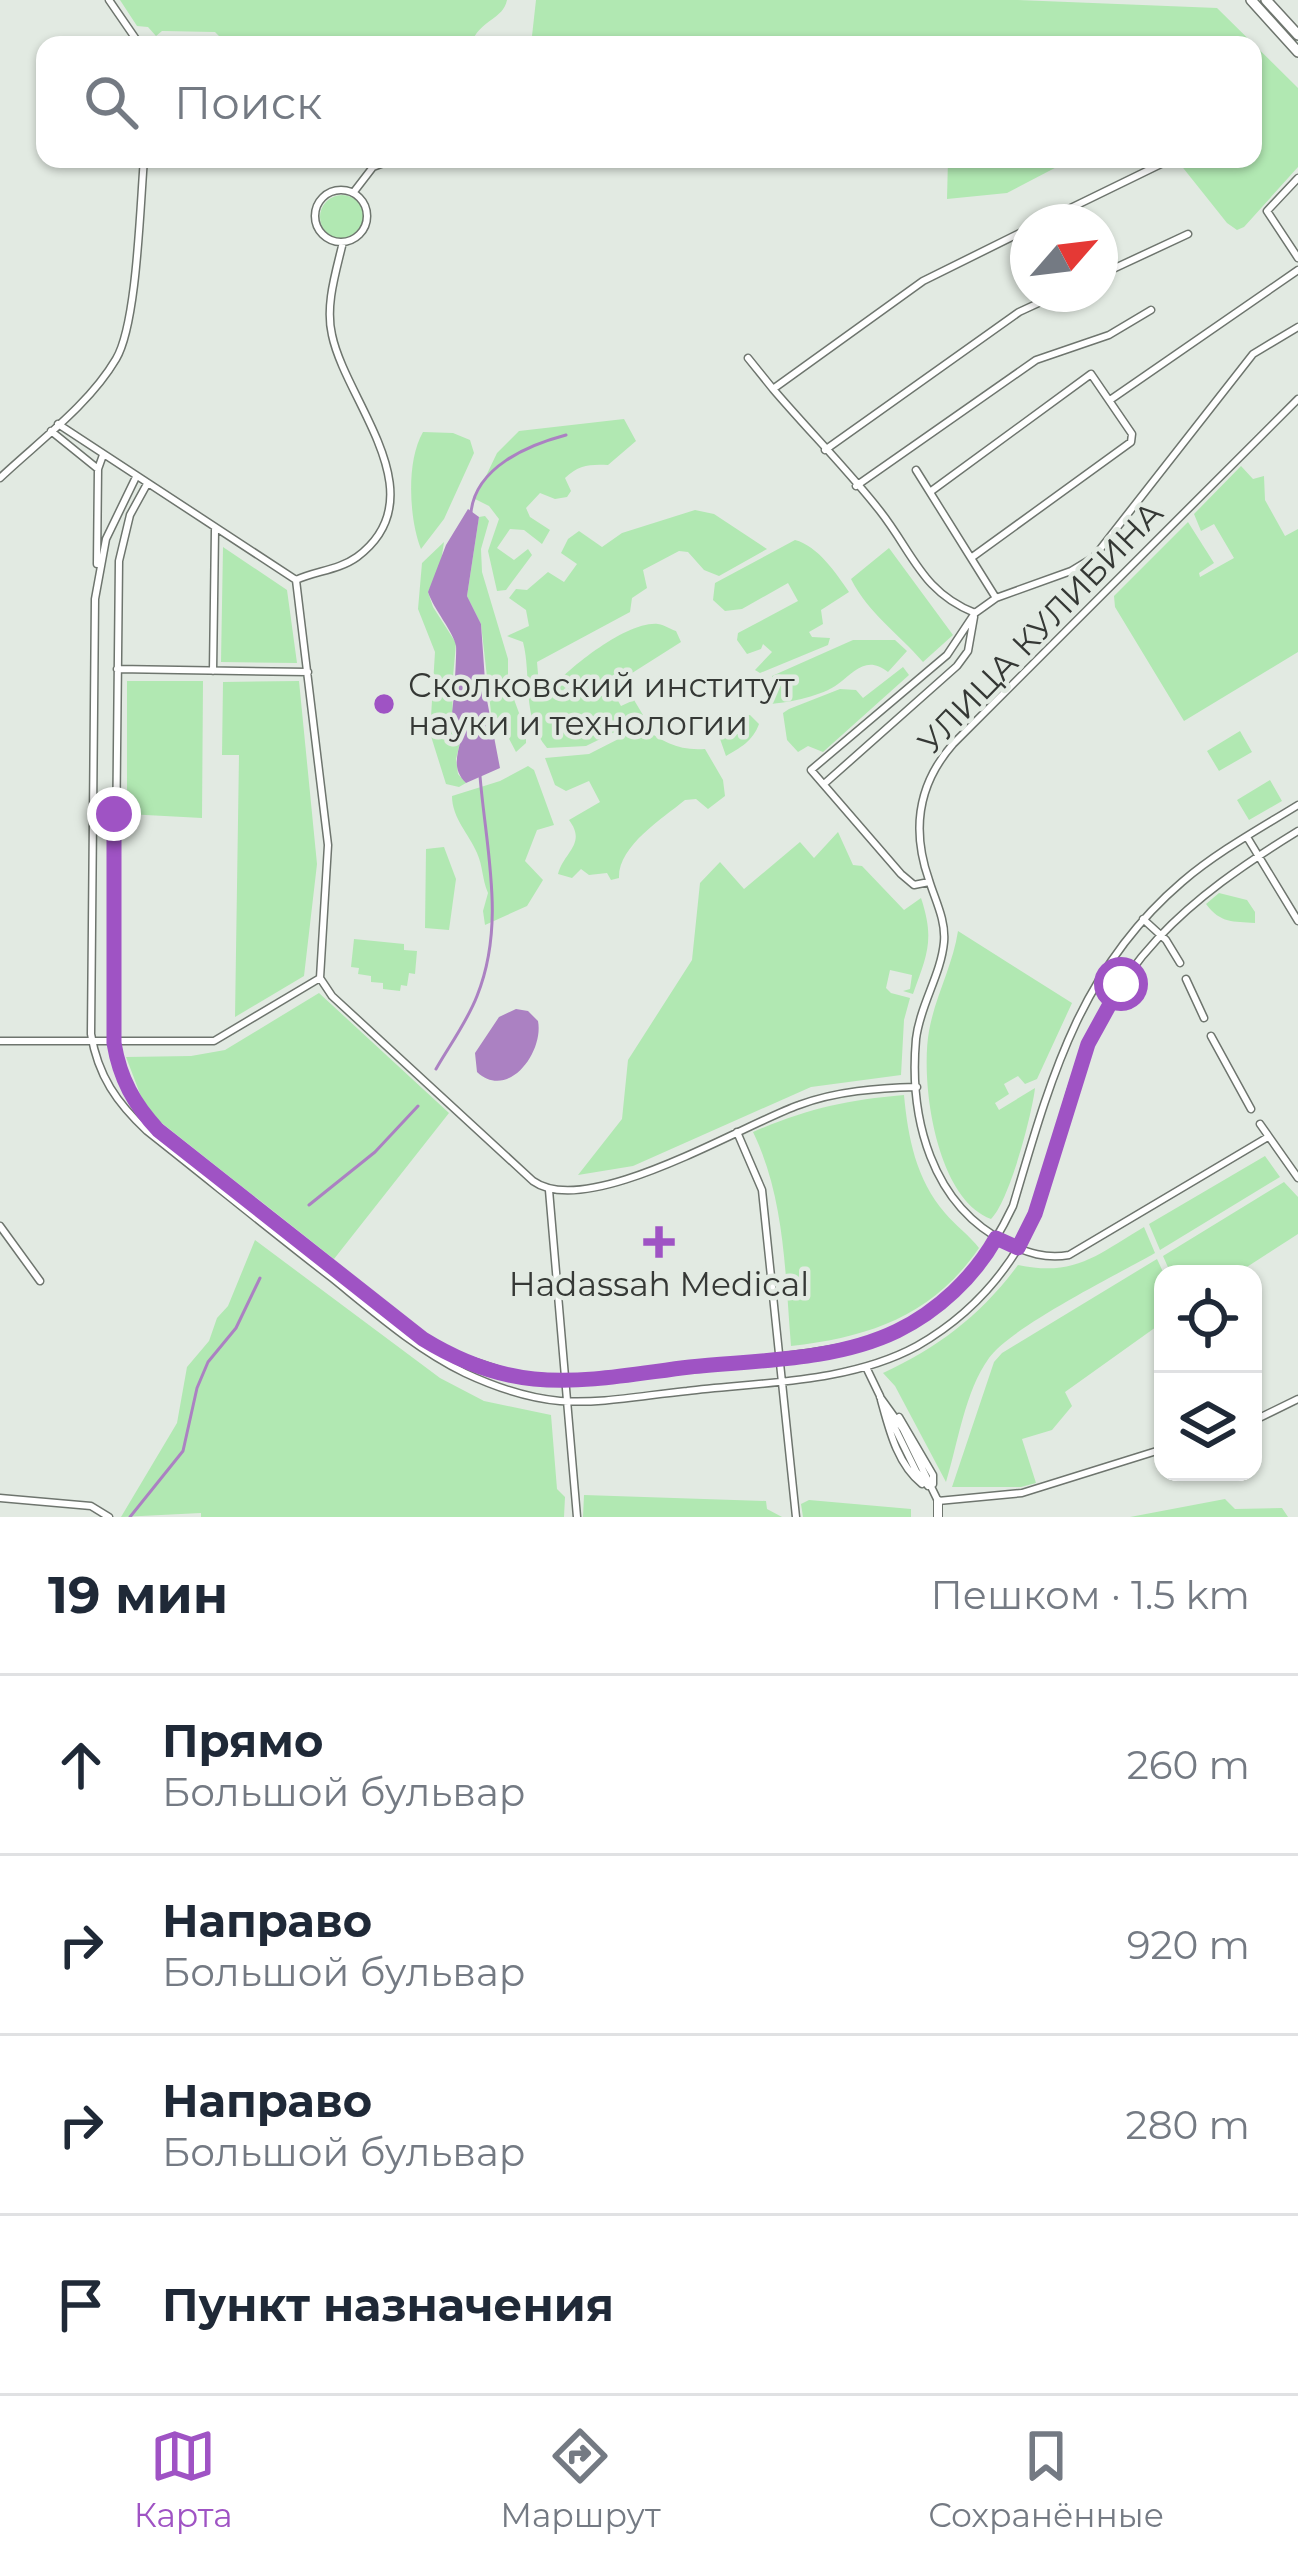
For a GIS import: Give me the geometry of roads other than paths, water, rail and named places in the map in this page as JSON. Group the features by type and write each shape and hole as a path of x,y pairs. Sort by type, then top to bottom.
{"main road":[{"path":"1251,0 1298,52"},
{"path":"1266,0 1298,35"}],"street":[{"path":"109,0 134,36"},
{"path":"0,478 115,362 126,338 143,168"},
{"path":"353,194 372,168"},
{"path":"1079,204 1153,168"},
{"path":"1298,178 1267,211 1298,258"},
{"path":"330,193 353,194 364,204 366,225 357,237 343,242 321,233 316,211 330,193"},
{"path":"1118,266 1188,234"},
{"path":"773,389 923,281 1010,238"},
{"path":"296,580 355,558 379,531 388,500 385,457 331,329 332,295 343,242"},
{"path":"1110,400 1298,271"},
{"path":"856,486 1036,359 1109,335 1151,310"},
{"path":"825,450 1019,312"},
{"path":"929,882 920,886 901,874 811,770 946,655 975,614 996,598 1071,571 1094,557 1252,354 1298,327"},
{"path":"748,358 878,508 935,590 949,603 975,614"},
{"path":"930,492 1088,376 1094,377 1132,434 1131,442 971,557"},
{"name":"УЛИЦА КУЛИБИНА","path":"1268,1137 1072,1254 1052,1257 1018,1248 996,1238 958,1208 925,1142 917,1087 919,1024 944,942 918,821 922,795 941,757 1298,399"},
{"path":"58,424 296,580"},
{"path":"50,431 98,470"},
{"path":"103,455 98,470 93,1043 105,1081 125,1110 386,1322 444,1362 488,1383 567,1401 782,1380 866,1367 914,1347 951,1323 989,1288 1018,1248 1035,1214 1088,1044 1121,984 1160,934 1192,903 1298,831"},
{"path":"916,470 996,598"},
{"path":"98,570 118,509 136,477"},
{"path":"147,484 126,526 118,562 114,1043 127,1088 158,1130 390,1315 468,1363 518,1376 565,1379 860,1346 917,1320 958,1287 996,1238 1012,1206 1074,1022 1098,978 1143,919 1184,880 1298,805"},
{"path":"98,503 118,509"},
{"path":"213,670 215,529"},
{"path":"296,580 328,845 320,978 332,996 533,1180 549,1190 573,1190 637,1177 800,1104 830,1096 917,1087"},
{"path":"824,784 957,666 968,651 975,614"},
{"path":"117,669 308,672"},
{"path":"920,677 930,688"},
{"path":"899,694 909,706"},
{"path":"93,813 114,814"},
{"path":"1246,836 1298,922"},
{"path":"1143,919 1180,963"},
{"path":"0,1042 214,1041 320,978"},
{"path":"1186,979 1204,1018"},
{"path":"1211,1036 1251,1109"},
{"path":"1260,1124 1298,1178"},
{"path":"737,1132 762,1190 796,1517"},
{"path":"549,1190 577,1517"},
{"path":"0,1226 40,1281"},
{"path":"866,1367 910,1475 936,1497 1022,1493 1154,1452"},
{"path":"880,1397 903,1429 936,1497 938,1517"},
{"path":"1262,1417 1298,1400"},
{"path":"0,1498 91,1506 109,1517"}],"waterway":[{"path":"471,512 475,496 493,470 521,452 566,435"},
{"path":"436,1069 473,1006 491,942 492,887 480,776"},
{"path":"309,1205 375,1152 418,1106"},
{"path":"130,1517 183,1451 208,1362 236,1328 260,1278"}],"place":[{"name":"Сколковский институт науки и технологии","path":"384,704"},
{"name":"Hadassah Medical","path":"659,1242"}]}
